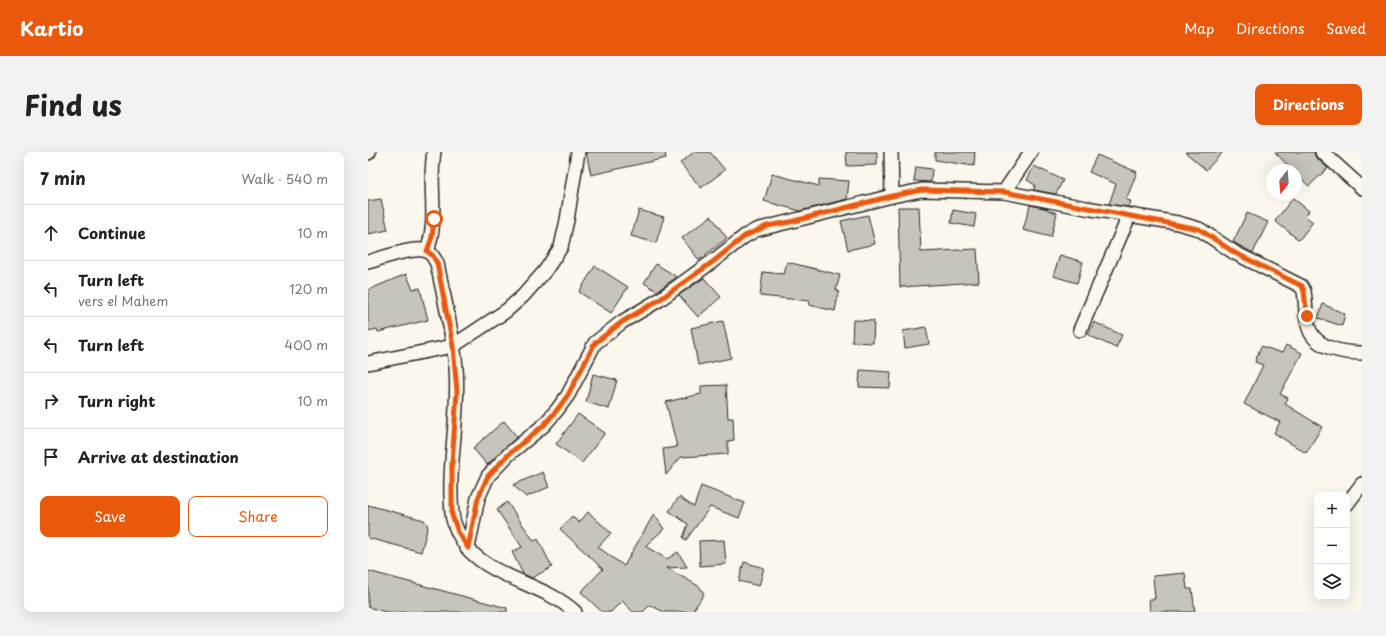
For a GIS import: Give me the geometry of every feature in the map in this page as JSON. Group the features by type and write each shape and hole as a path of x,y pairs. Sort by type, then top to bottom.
{"street":[{"path":"427,251 432,237 434,219 434,152"},
{"path":"368,363 453,346 506,310 523,296 545,271 560,246 578,152"},
{"path":"892,152 892,196"},
{"path":"1004,192 1031,152"},
{"path":"1322,152 1362,188"},
{"path":"468,548 478,498 488,476 509,454 544,425 557,410 568,395 595,343 608,332 665,295 714,261 745,236 756,230 892,196 922,190 1004,192 1199,229 1235,253 1297,283 1304,291 1310,331 1319,342 1333,349 1362,353"},
{"path":"1080,330 1128,216"},
{"path":"368,262 408,251 418,250 427,251 433,256 437,263 453,346 457,392 452,463 452,515 458,532 468,548 487,566 552,597 575,612"},
{"path":"1350,500 1362,484"}],"building":[{"path":"586,152 665,152 666,158 591,175"},
{"path":"694,152 710,152 725,170 701,188 680,163"},
{"path":"846,152 877,152 877,165 847,166"},
{"path":"935,152 975,152 974,166 935,160"},
{"path":"1185,152 1223,152 1206,170"},
{"path":"1275,152 1314,152 1316,158 1328,168 1309,186 1302,180 1302,164 1286,164"},
{"path":"1097,155 1137,172 1126,200 1131,201 1129,207 1109,204 1116,184 1089,172"},
{"path":"1034,166 1063,180 1056,194 1034,190 1035,185 1027,180"},
{"path":"916,167 932,169 931,182 914,181"},
{"path":"772,174 819,186 819,179 849,181 847,199 800,211 764,201"},
{"path":"381,199 388,230 368,234 368,201"},
{"path":"1291,200 1295,200 1309,211 1305,216 1313,222 1299,240 1275,221"},
{"path":"1030,205 1048,209 1057,213 1051,237 1023,230"},
{"path":"898,207 919,207 921,252 977,249 979,282 900,287"},
{"path":"639,210 664,217 656,243 631,236"},
{"path":"953,210 976,214 974,227 951,223"},
{"path":"1247,213 1268,222 1253,253 1233,242"},
{"path":"868,215 875,244 848,250 841,221"},
{"path":"711,216 727,238 699,260 682,238"},
{"path":"1060,255 1083,262 1077,283 1053,276"},
{"path":"787,262 840,275 836,290 839,291 835,311 809,305 810,301 760,296 763,272 784,274"},
{"path":"656,264 677,277 657,291 644,283"},
{"path":"595,266 628,287 611,313 579,292"},
{"path":"406,274 413,289 420,288 428,320 378,332 377,329 368,331 368,290"},
{"path":"704,278 721,297 698,317 679,295"},
{"path":"1323,304 1345,314 1342,326 1318,318"},
{"path":"853,320 874,321 873,343 852,342"},
{"path":"723,321 731,358 698,365 691,328"},
{"path":"1094,322 1122,335 1116,348 1088,335"},
{"path":"926,327 929,344 905,348 903,331"},
{"path":"1286,345 1302,353 1280,394 1288,398 1285,404 1322,427 1306,453 1274,433 1280,422 1244,404 1263,365 1255,362 1261,346 1282,353"},
{"path":"860,370 891,372 890,388 859,387"},
{"path":"593,374 617,380 609,409 586,402"},
{"path":"726,385 728,418 733,418 734,440 728,441 728,454 681,457 666,475 663,449 677,447 666,402 701,394 701,386"},
{"path":"578,414 605,433 582,463 556,444"},
{"path":"504,421 517,437 487,465 473,448"},
{"path":"543,472 549,487 526,497 513,485"},
{"path":"701,486 745,503 739,518 710,507 686,540 683,538 688,524 669,511 679,497 694,507"},
{"path":"507,502 534,541 538,539 552,567 532,578 523,574 512,552 522,547 497,510"},
{"path":"368,505 424,520 428,526 421,552 368,538"},
{"path":"588,512 611,533 598,547 624,566 654,514 664,529 645,546 667,559 678,552 687,567 667,568 700,587 704,594 692,612 664,612 650,605 643,612 633,612 622,601 611,612 602,612 581,592 603,569 560,529 572,516 579,523"},
{"path":"724,540 726,564 700,566 699,541"},
{"path":"744,562 764,568 759,586 739,581"},
{"path":"368,571 507,608 507,612 386,612 368,607"},
{"path":"1185,573 1187,589 1192,589 1195,612 1150,612 1149,599 1155,599 1153,576"}],"route":[{"path":"434,219 432,237 427,251 433,256 437,263 456,367 457,392 452,463 452,515 458,532 468,548 478,498 488,476 509,454 544,425 557,410 568,395 595,343 622,322 659,300 714,261 745,236 767,226 790,222 892,196 922,190 1004,192 1199,229 1235,253 1302,286 1306,302 1307,316"}]}
